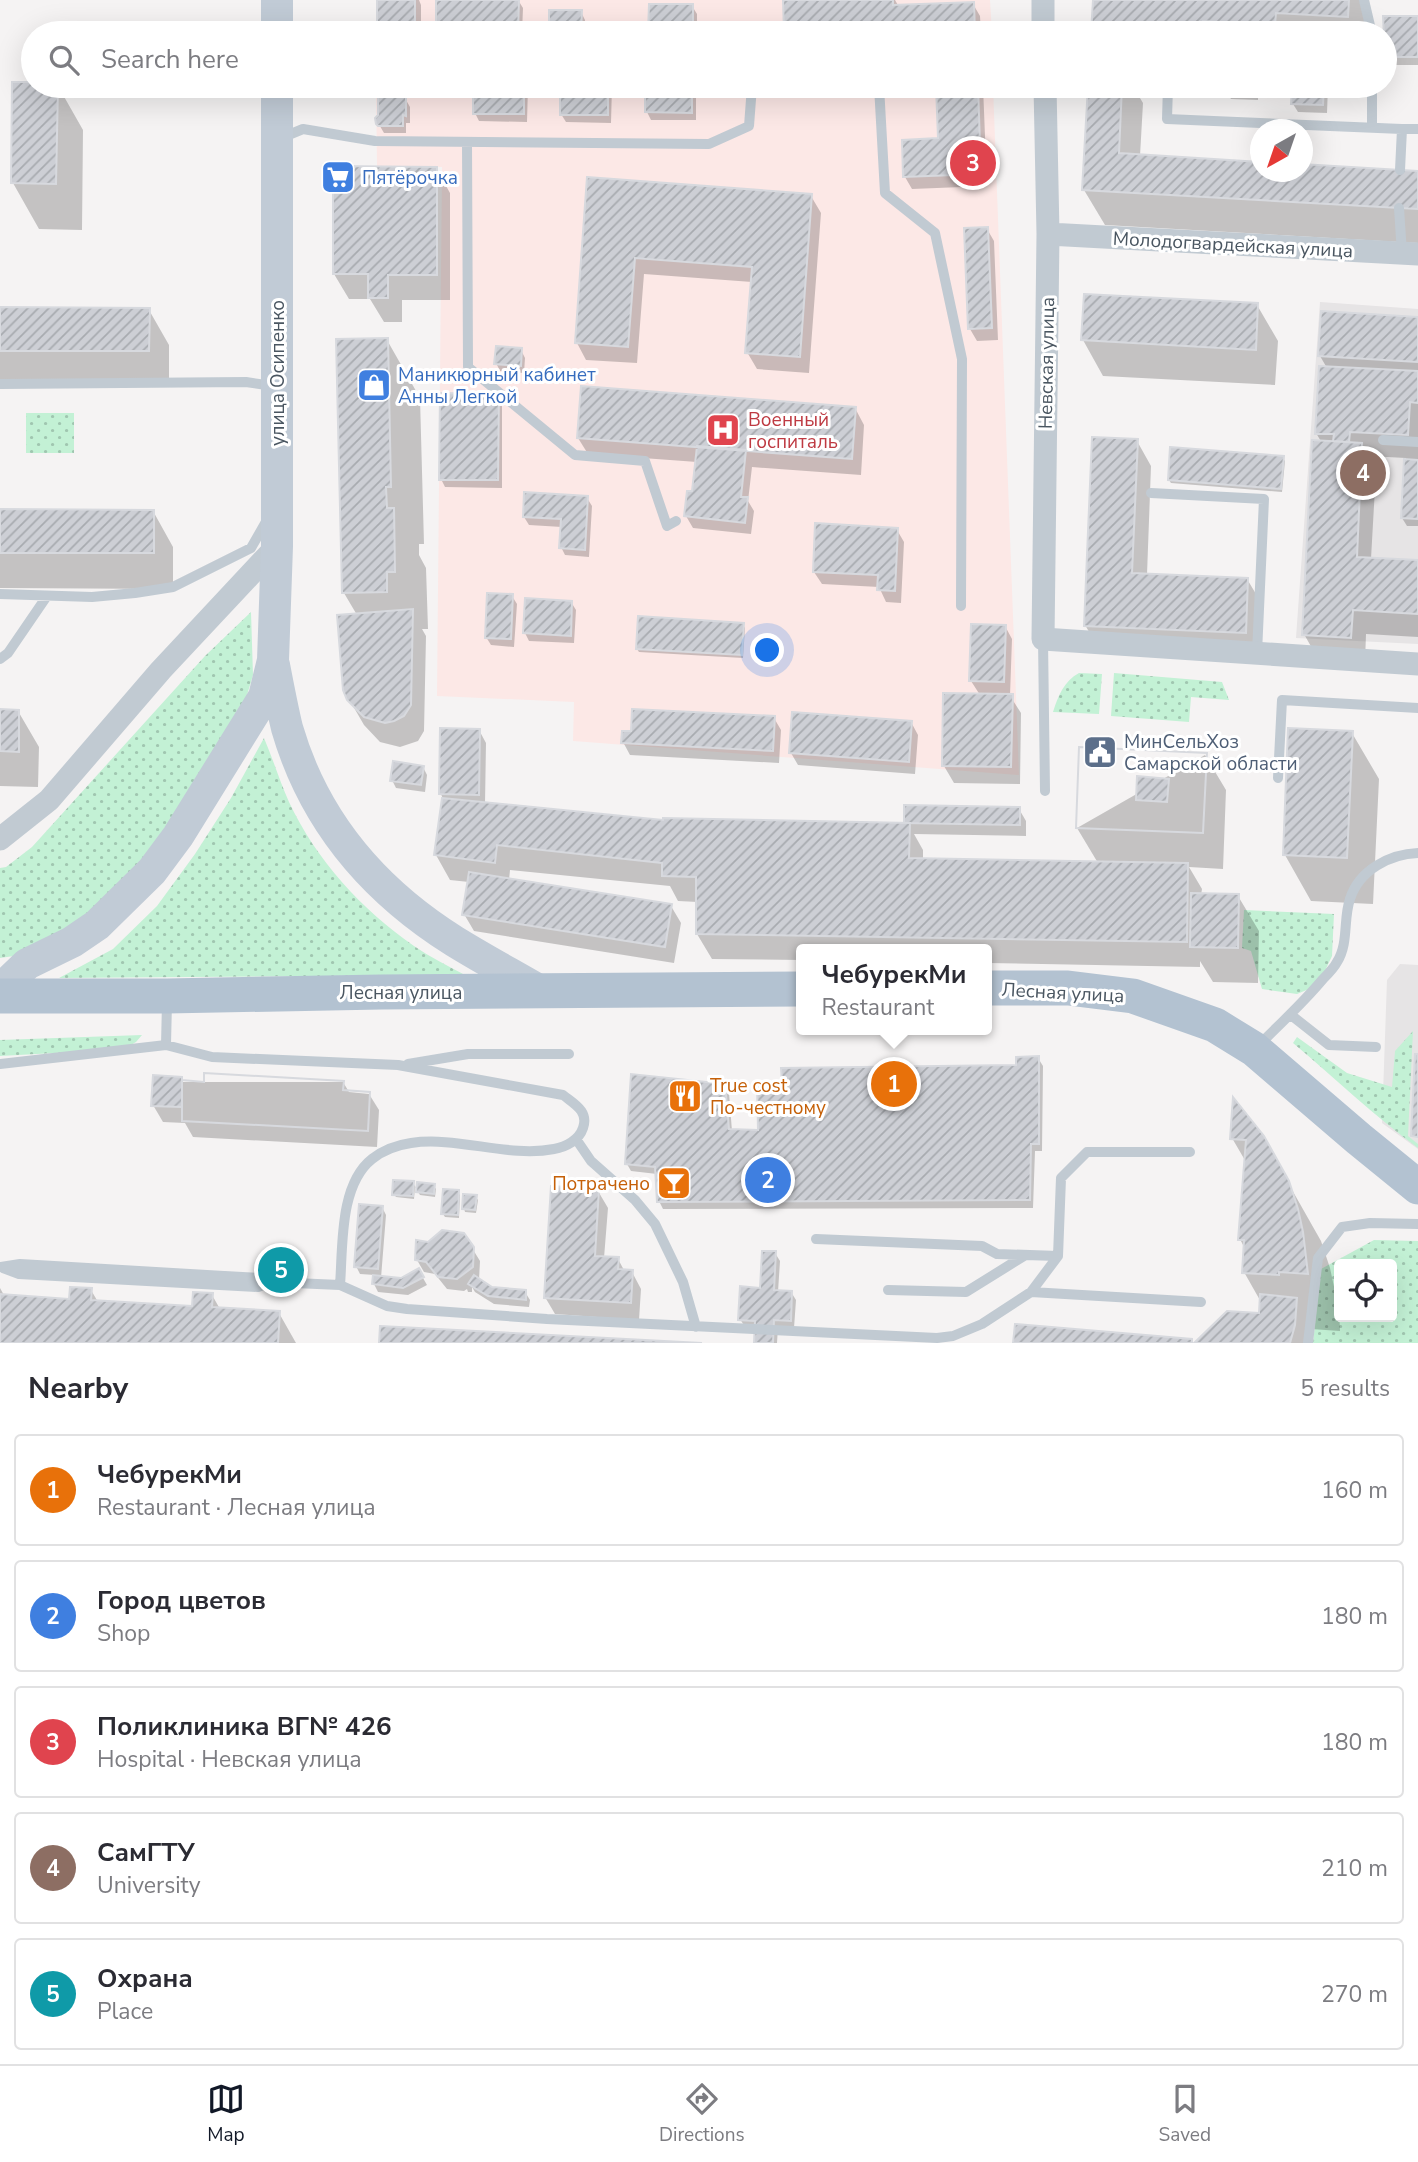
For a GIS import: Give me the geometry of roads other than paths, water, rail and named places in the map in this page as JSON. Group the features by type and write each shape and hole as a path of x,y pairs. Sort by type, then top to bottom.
{"main road":[{"path":"277,0 277,21"},
{"name":"улица Осипенко","path":"0,990 27,964 72,942 97,925 152,871 178,836 264,696 273,660 277,546 277,98"},
{"name":"улица Осипенко","path":"273,660 287,727 301,767 320,808 353,855 396,898 454,941 542,992"},
{"name":"Лесная улица","path":"992,988 1068,988 1133,996 1215,1025 1254,1049 1418,1187"},
{"name":"Лесная улица","path":"0,996 796,989"}],"street":[{"path":"1043,0 1043,21"},
{"name":"Невская улица","path":"1043,639 1048,234 1045,98"},
{"name":"Молодогвардейская улица","path":"1048,234 1410,254"},
{"path":"0,839 48,800 161,670 277,546"},
{"path":"1043,639 1418,663"}],"lane":[{"path":"1364,0 1369,21"},
{"path":"277,140 303,129 375,141 709,144 749,127 751,98"},
{"path":"880,98 885,192 935,233 962,359 961,606"},
{"path":"1168,98 1167,119 1418,129"},
{"path":"1372,98 1372,127"},
{"path":"1400,170 1402,129"},
{"path":"467,142 468,367 575,454 645,461 667,526 676,521"},
{"path":"1399,208 1410,254"},
{"path":"0,384 246,382 277,386"},
{"path":"1383,440 1418,442"},
{"path":"1151,493 1264,499 1257,653"},
{"path":"0,594 92,597 173,587 251,548 277,502"},
{"path":"0,659 8,653 47,596"},
{"path":"1043,639 1045,791"},
{"path":"1278,778 1282,700 1418,708"},
{"path":"1254,1049 1291,1015 1338,962 1345,940 1350,899 1360,879 1379,864 1396,857 1418,853"},
{"path":"166,1045 167,996"},
{"path":"1291,1015 1329,1045 1376,1046"},
{"path":"0,1064 166,1045 212,1058 398,1065 563,1096 580,1107 584,1117 583,1129 576,1139 553,1150 439,1142 409,1143 371,1160 359,1173 347,1207 340,1285"},
{"path":"398,1065 468,1054 569,1054"},
{"path":"576,1139 591,1161 635,1200 655,1224 683,1282 696,1327"},
{"path":"0,1267 19,1274 245,1287 258,1287 272,1282 340,1285 387,1306 407,1309 696,1327 937,1338 953,1336 982,1324 1031,1292 1058,1256 1060,1178 1087,1152 1190,1152"},
{"path":"1307,1343 1318,1258 1342,1227 1370,1223 1418,1224"},
{"path":"817,1239 982,1247 997,1254 1058,1256"},
{"path":"888,1290 966,1292 1024,1256"},
{"path":"1031,1292 1201,1302"}],"place":[{"name":"Поликлиника ВГ№ 426","path":"973,163"},
{"name":"Пятёрочка","path":"338,177"},
{"name":"Маникюрный кабинет Анны Легкой","path":"374,385"},
{"name":"Военный госпиталь","path":"723,430"},
{"name":"СамГТУ","path":"1363,473"},
{"name":"МинСельХоз Самарской области","path":"1100,752"},
{"name":"ЧебурекМи","path":"894,1084"},
{"name":"True cost По-честному","path":"685,1096"},
{"name":"Город цветов","path":"768,1180"},
{"name":"Потрачено","path":"674,1183"},
{"name":"Охрана","path":"281,1270"}]}
